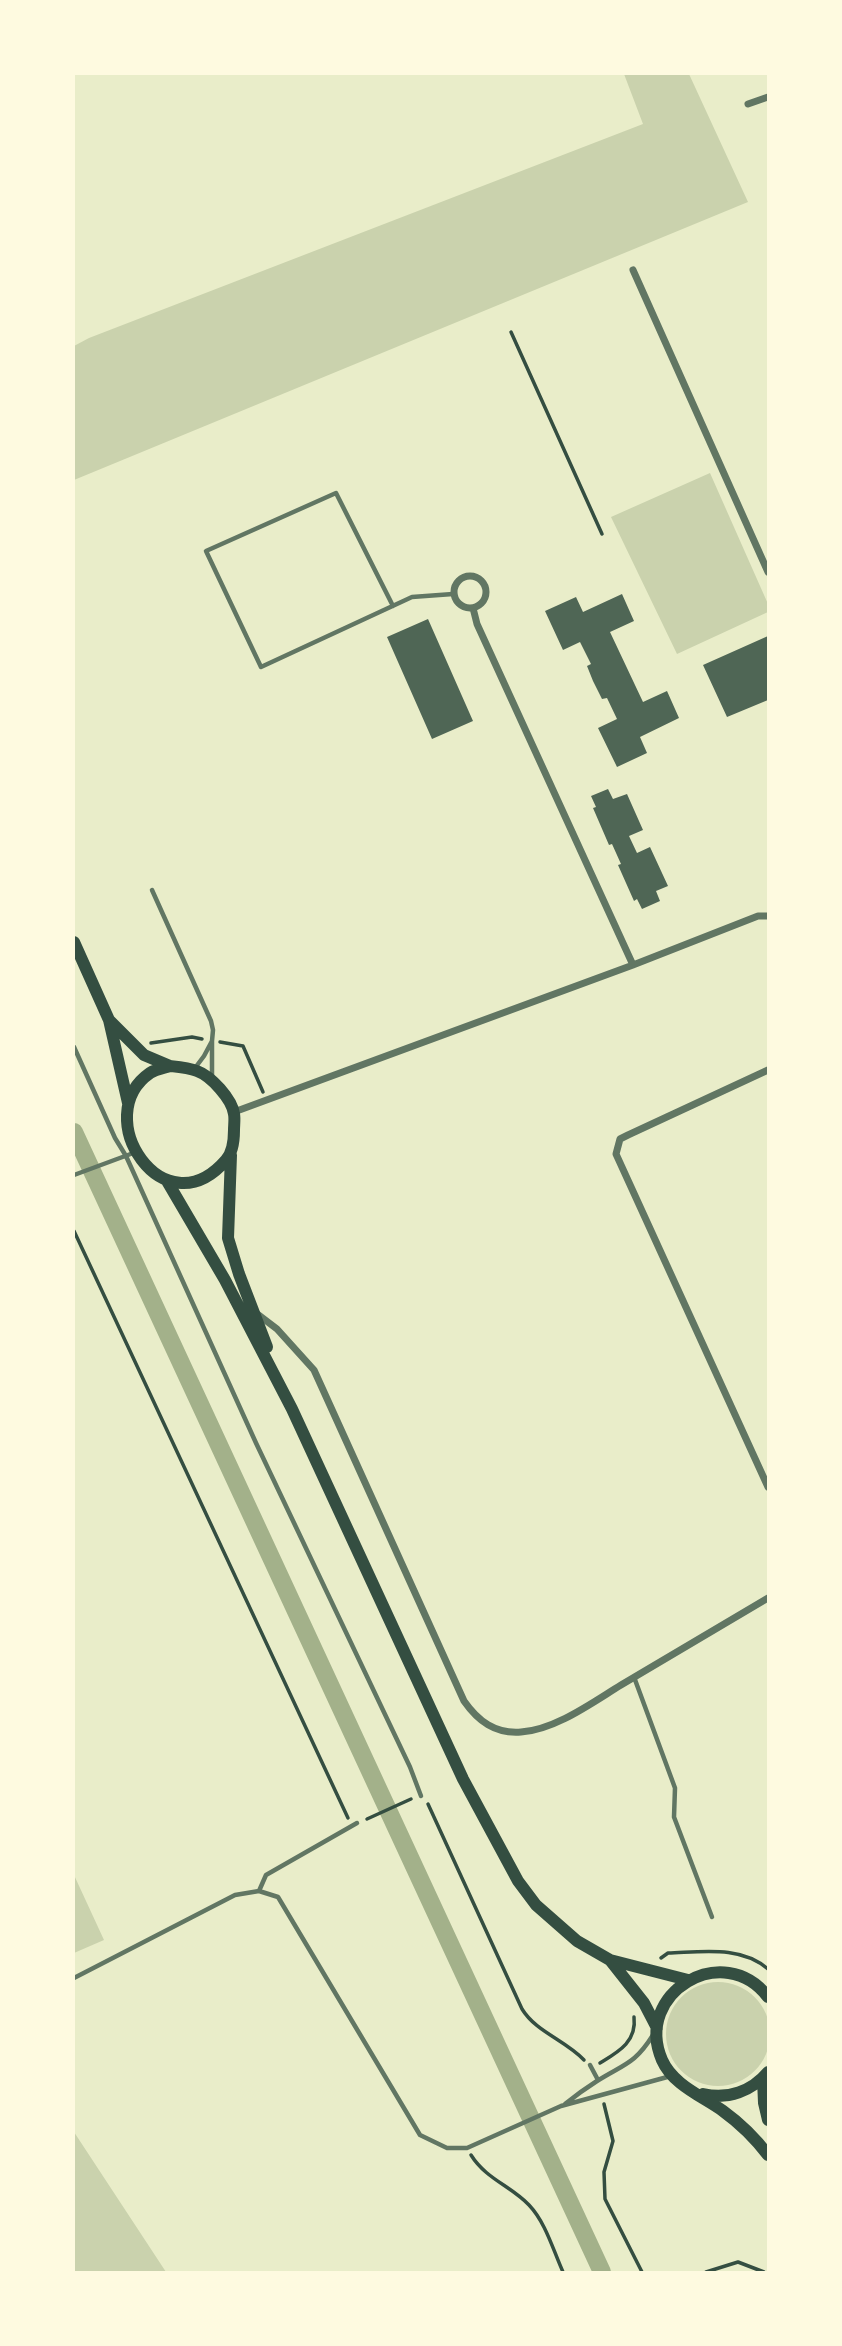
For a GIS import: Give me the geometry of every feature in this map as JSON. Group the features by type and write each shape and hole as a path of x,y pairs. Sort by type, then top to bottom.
{"main road":[{"path":"74,942 108,1020 128,1103 131,1154 154,1174 167,1181 185,1183 202,1180 215,1173 230,1155"},
{"path":"108,1020 145,1055 170,1066 198,1071 218,1085 234,1112 228,1238 253,1311 292,1409"},
{"path":"128,1103 138,1085 152,1072 170,1066"},
{"path":"167,1181 225,1280 292,1409 463,1779 506,1860 536,1905 577,1941 610,1960 688,1980"},
{"path":"610,1960 638,1995 657,2028"},
{"path":"768,1997 758,1985 731,1973 710,1973 688,1980 673,1992 666,2001 657,2028 657,2046 661,2058 673,2076 750,2132 768,2155"},
{"path":"689,2089 711,2096 727,2096 749,2089 766,2075"},
{"path":"766,2075 764,2103 768,2120"}],"street":[{"path":"748,104 768,97"},
{"path":"633,270 768,572"},
{"path":"468,575 478,578 486,592 482,602 473,608 458,604 453,594 455,584 468,575"},
{"path":"473,608 477,624 633,965"},
{"path":"234,1112 633,965 758,916 768,916"},
{"path":"768,1070 620,1139 616,1154 768,1487"},
{"path":"253,1311 266,1318 314,1370 464,1701 476,1718 496,1729 518,1733 539,1730 768,1598"}],"lane":[{"path":"393,606 336,493 206,551 261,667 393,606 412,597 453,594"},
{"path":"152,890 211,1021 212,1081"},
{"path":"192,1070 212,1041"},
{"path":"74,1047 115,1138 131,1154 142,1195 421,1796"},
{"path":"74,1175 131,1154"},
{"path":"634,1677 674,1788 674,1817 712,1917"},
{"path":"259,1891 266,1875 357,1823"},
{"path":"74,1978 235,1895 259,1891 278,1897 420,2135 447,2148 467,2148 561,2106 673,2076"},
{"path":"561,2106 598,2080 629,2064 643,2051 657,2028"},
{"path":"590,2065 598,2080"}],"path":[{"path":"511,332 602,534"},
{"path":"74,1231 349,1820 357,1823 421,1796 425,1798 522,2009 532,2023 568,2046 590,2065 600,2063 615,2053 632,2036 635,2029 634,2004 638,1995"},
{"path":"652,1972 668,1953 721,1952 748,1957 768,1969"},
{"path":"602,2095 613,2141 604,2172 605,2199 642,2273"},
{"path":"467,2148 484,2171 530,2205 563,2273"},
{"path":"706,2273 738,2262 764,2273"}],"green space":[{"path":"624,74 689,74 748,202 74,480 74,346 643,124"},
{"path":"710,473 768,604 768,612 677,654 611,517"},
{"path":"74,1875 104,1940 74,1953"},
{"path":"718,1982 738,1986 755,1997 766,2014 770,2034 766,2054 755,2071 738,2082 718,2086 698,2082 681,2071 670,2054 666,2034 670,2014 681,1997 698,1986"},
{"path":"74,2132 166,2272 74,2272"}],"building":[{"path":"622,594 634,621 610,632 643,702 667,691 679,718 640,737 647,753 617,767 598,728 617,719 607,698 602,699 593,681 587,666 591,664 580,642 563,650 545,611 576,597 583,612"},
{"path":"428,619 473,721 432,739 387,637"},
{"path":"768,636 768,700 727,717 703,665"},
{"path":"608,789 613,799 627,794 643,830 629,836 637,853 650,847 668,886 656,891 660,901 642,909 637,899 634,901 618,865 621,864 612,844 609,845 593,808 596,807 591,796"}],"waterway":[{"path":"74,1132 602,2272"}]}
